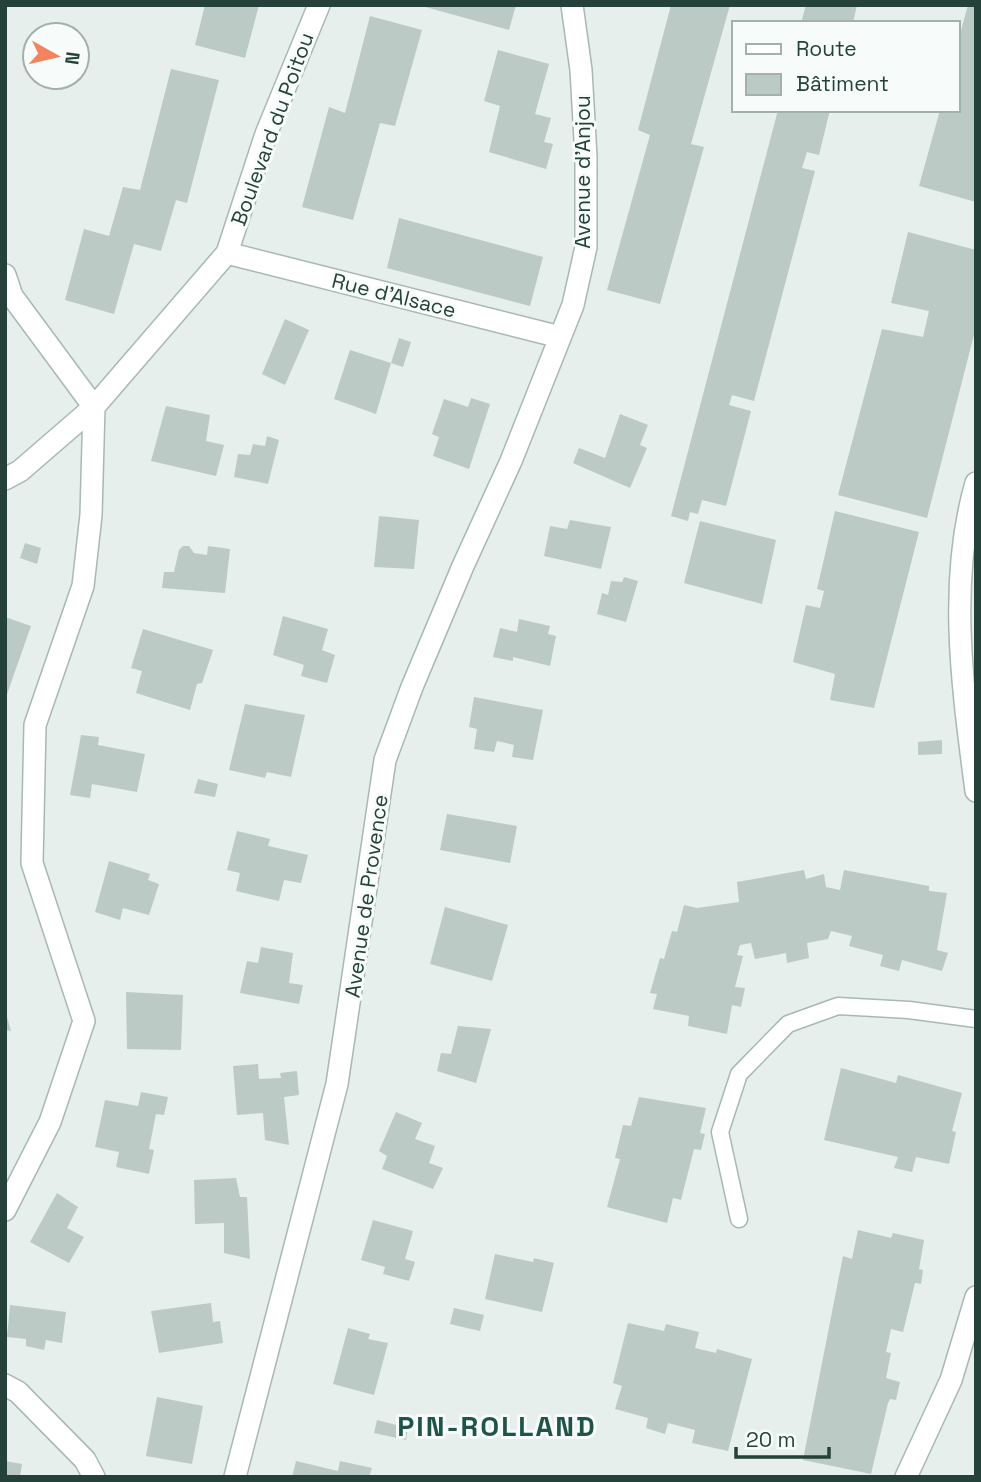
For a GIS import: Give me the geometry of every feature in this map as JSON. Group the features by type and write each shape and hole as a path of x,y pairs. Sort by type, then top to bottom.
{"street":[{"name":"Boulevard du Poitou","path":"228,253 266,134 319,5"},
{"name":"Avenue d'Anjou","path":"560,337 573,305 586,247 586,144 581,70 572,5"},
{"name":"Rue d'Alsace","path":"228,253 560,337"},
{"path":"5,479 20,471 94,407 228,253"},
{"path":"5,275 12,296 94,407 91,515 83,586 35,725 32,863 84,1021 50,1122 5,1210"},
{"name":"Avenue de Provence","path":"235,1477 337,1084 386,760 417,674 512,461 560,337"},
{"path":"976,483 966,516 959,615 976,791"},
{"path":"906,1477 951,1380 976,1297"},
{"path":"5,1385 18,1392 85,1460 94,1477"}],"lane":[{"path":"740,1219 720,1132 739,1073 788,1024 838,1006 909,1010 976,1019"}],"building":[{"path":"205,5 259,5 245,58 195,45"},
{"path":"418,5 516,5 509,30"},
{"path":"671,5 730,5 691,144 704,147 660,304 607,290 650,135 638,130"},
{"path":"806,5 857,5 853,21 802,21"},
{"path":"968,5 976,5 976,202 919,186 939,112 960,112 960,34"},
{"path":"370,16 422,30 395,126 380,123 353,220 302,207 329,107 345,113"},
{"path":"498,50 549,64 535,114 551,118 544,142 553,144 546,169 489,152 500,106 484,101"},
{"path":"171,69 219,80 187,203 176,200 161,251 134,244 114,314 65,300 84,229 109,236 123,187 140,190"},
{"path":"777,112 830,112 819,155 807,152 802,168 815,171 754,401 732,395 729,405 751,411 726,506 702,500 698,514 690,512 688,521 671,516"},
{"path":"399,218 543,257 530,306 387,268"},
{"path":"908,232 976,250 976,327 927,518 838,495 882,329 923,337 929,311 891,303"},
{"path":"285,319 309,330 285,385 262,374"},
{"path":"399,338 411,342 403,367 391,363"},
{"path":"350,350 391,363 376,414 334,399"},
{"path":"471,398 490,404 469,469 433,456 439,437 432,434 444,399 468,407"},
{"path":"166,406 210,415 206,441 224,445 216,476 151,461"},
{"path":"620,414 648,425 640,445 647,448 630,488 573,463 579,448 605,458"},
{"path":"267,436 279,440 268,484 234,477 238,454 250,455 253,444 265,446"},
{"path":"835,511 919,532 874,708 830,700 835,674 793,662 806,605 820,608 824,591 817,589"},
{"path":"379,516 419,520 414,569 374,567"},
{"path":"570,520 611,527 601,569 544,556 550,526 567,529"},
{"path":"700,521 776,540 762,604 684,583"},
{"path":"25,543 41,548 37,564 20,558"},
{"path":"183,546 189,546 194,553 207,555 208,546 230,549 225,593 162,588 164,572 174,572 179,550"},
{"path":"624,577 638,581 626,622 597,614 602,593 608,595 611,581 622,582"},
{"path":"283,616 328,629 322,650 335,655 327,683 301,676 304,665 273,655"},
{"path":"5,617 31,626 6,697 5,697"},
{"path":"519,619 550,626 548,634 556,636 550,666 513,657 513,661 493,657 500,628 517,632"},
{"path":"143,629 213,650 202,683 197,684 190,710 136,693 142,671 131,668"},
{"path":"474,697 543,710 533,760 512,757 514,745 497,741 494,752 474,749 477,729 469,727"},
{"path":"245,704 305,715 291,777 267,772 265,778 229,770"},
{"path":"81,735 99,737 98,745 145,754 137,792 92,784 90,798 70,795"},
{"path":"942,740 942,754 918,755 918,742"},
{"path":"198,779 218,784 215,797 194,793"},
{"path":"447,814 517,826 510,863 440,850"},
{"path":"237,831 270,839 268,846 308,855 301,883 284,880 279,901 236,891 240,873 227,870"},
{"path":"109,861 150,874 148,880 159,884 149,915 123,908 120,920 95,912"},
{"path":"804,870 806,879 824,874 826,887 840,890 844,870 929,886 929,891 947,893 937,950 948,953 942,971 902,960 899,971 880,966 883,955 849,946 852,936 831,931 828,939 807,943 809,958 787,963 786,953 755,959 751,943 740,945 737,955 743,956 735,987 745,988 741,1007 732,1005 727,1034 688,1026 689,1016 653,1009 657,994 650,993 660,958 664,959 672,931 677,932 684,905 697,908 739,902 737,882"},
{"path":"445,907 508,925 492,981 430,964"},
{"path":"261,947 293,953 289,983 303,985 299,1004 240,993 247,961 258,963"},
{"path":"126,992 183,995 181,1050 127,1049"},
{"path":"6,1013 11,1031 5,1030"},
{"path":"458,1026 491,1029 476,1083 437,1071 441,1053 451,1054"},
{"path":"258,1064 259,1079 281,1078 280,1073 297,1071 299,1095 284,1097 289,1145 265,1140 263,1113 237,1115 233,1066"},
{"path":"841,1068 896,1083 898,1075 962,1093 952,1131 956,1132 949,1164 916,1157 912,1172 894,1168 898,1157 824,1140"},
{"path":"141,1092 168,1097 164,1115 156,1114 149,1149 154,1150 149,1174 116,1167 119,1152 95,1147 105,1100 138,1106"},
{"path":"639,1097 706,1108 700,1133 705,1134 701,1150 694,1149 681,1200 673,1198 667,1223 607,1207 620,1159 615,1158 623,1125 631,1126"},
{"path":"396,1112 422,1123 415,1139 435,1146 429,1163 443,1168 433,1189 382,1169 387,1156 379,1151"},
{"path":"236,1178 240,1197 247,1197 250,1259 224,1253 224,1223 195,1224 194,1180"},
{"path":"57,1193 78,1207 67,1228 84,1237 69,1263 30,1242"},
{"path":"373,1220 413,1231 405,1259 415,1262 409,1281 383,1274 385,1267 361,1260"},
{"path":"858,1230 891,1238 893,1233 924,1240 919,1269 923,1270 921,1284 915,1283 903,1332 891,1329 886,1352 891,1353 886,1378 900,1382 896,1400 890,1399 888,1403 871,1474 803,1460 843,1256 852,1259"},
{"path":"495,1254 533,1262 534,1258 554,1263 542,1312 485,1299"},
{"path":"211,1303 213,1322 220,1321 223,1343 159,1353 151,1311"},
{"path":"10,1305 66,1312 62,1343 46,1340 44,1350 26,1346 26,1339 7,1337"},
{"path":"454,1308 484,1315 480,1331 450,1324"},
{"path":"628,1323 664,1331 666,1324 699,1332 695,1348 716,1353 717,1349 752,1359 728,1451 692,1443 695,1430 668,1423 665,1434 646,1428 648,1418 615,1409 622,1386 613,1383"},
{"path":"348,1328 370,1334 368,1339 388,1343 374,1395 333,1384"},
{"path":"157,1397 203,1406 192,1464 146,1456"},
{"path":"377,1420 408,1428 406,1440 374,1433"},
{"path":"5,1461 22,1464 20,1477 5,1477"},
{"path":"296,1461 338,1471 340,1461 372,1468 369,1477 292,1477"}],"district":[{"name":"PIN-ROLLAND","path":"497,1426"}]}
